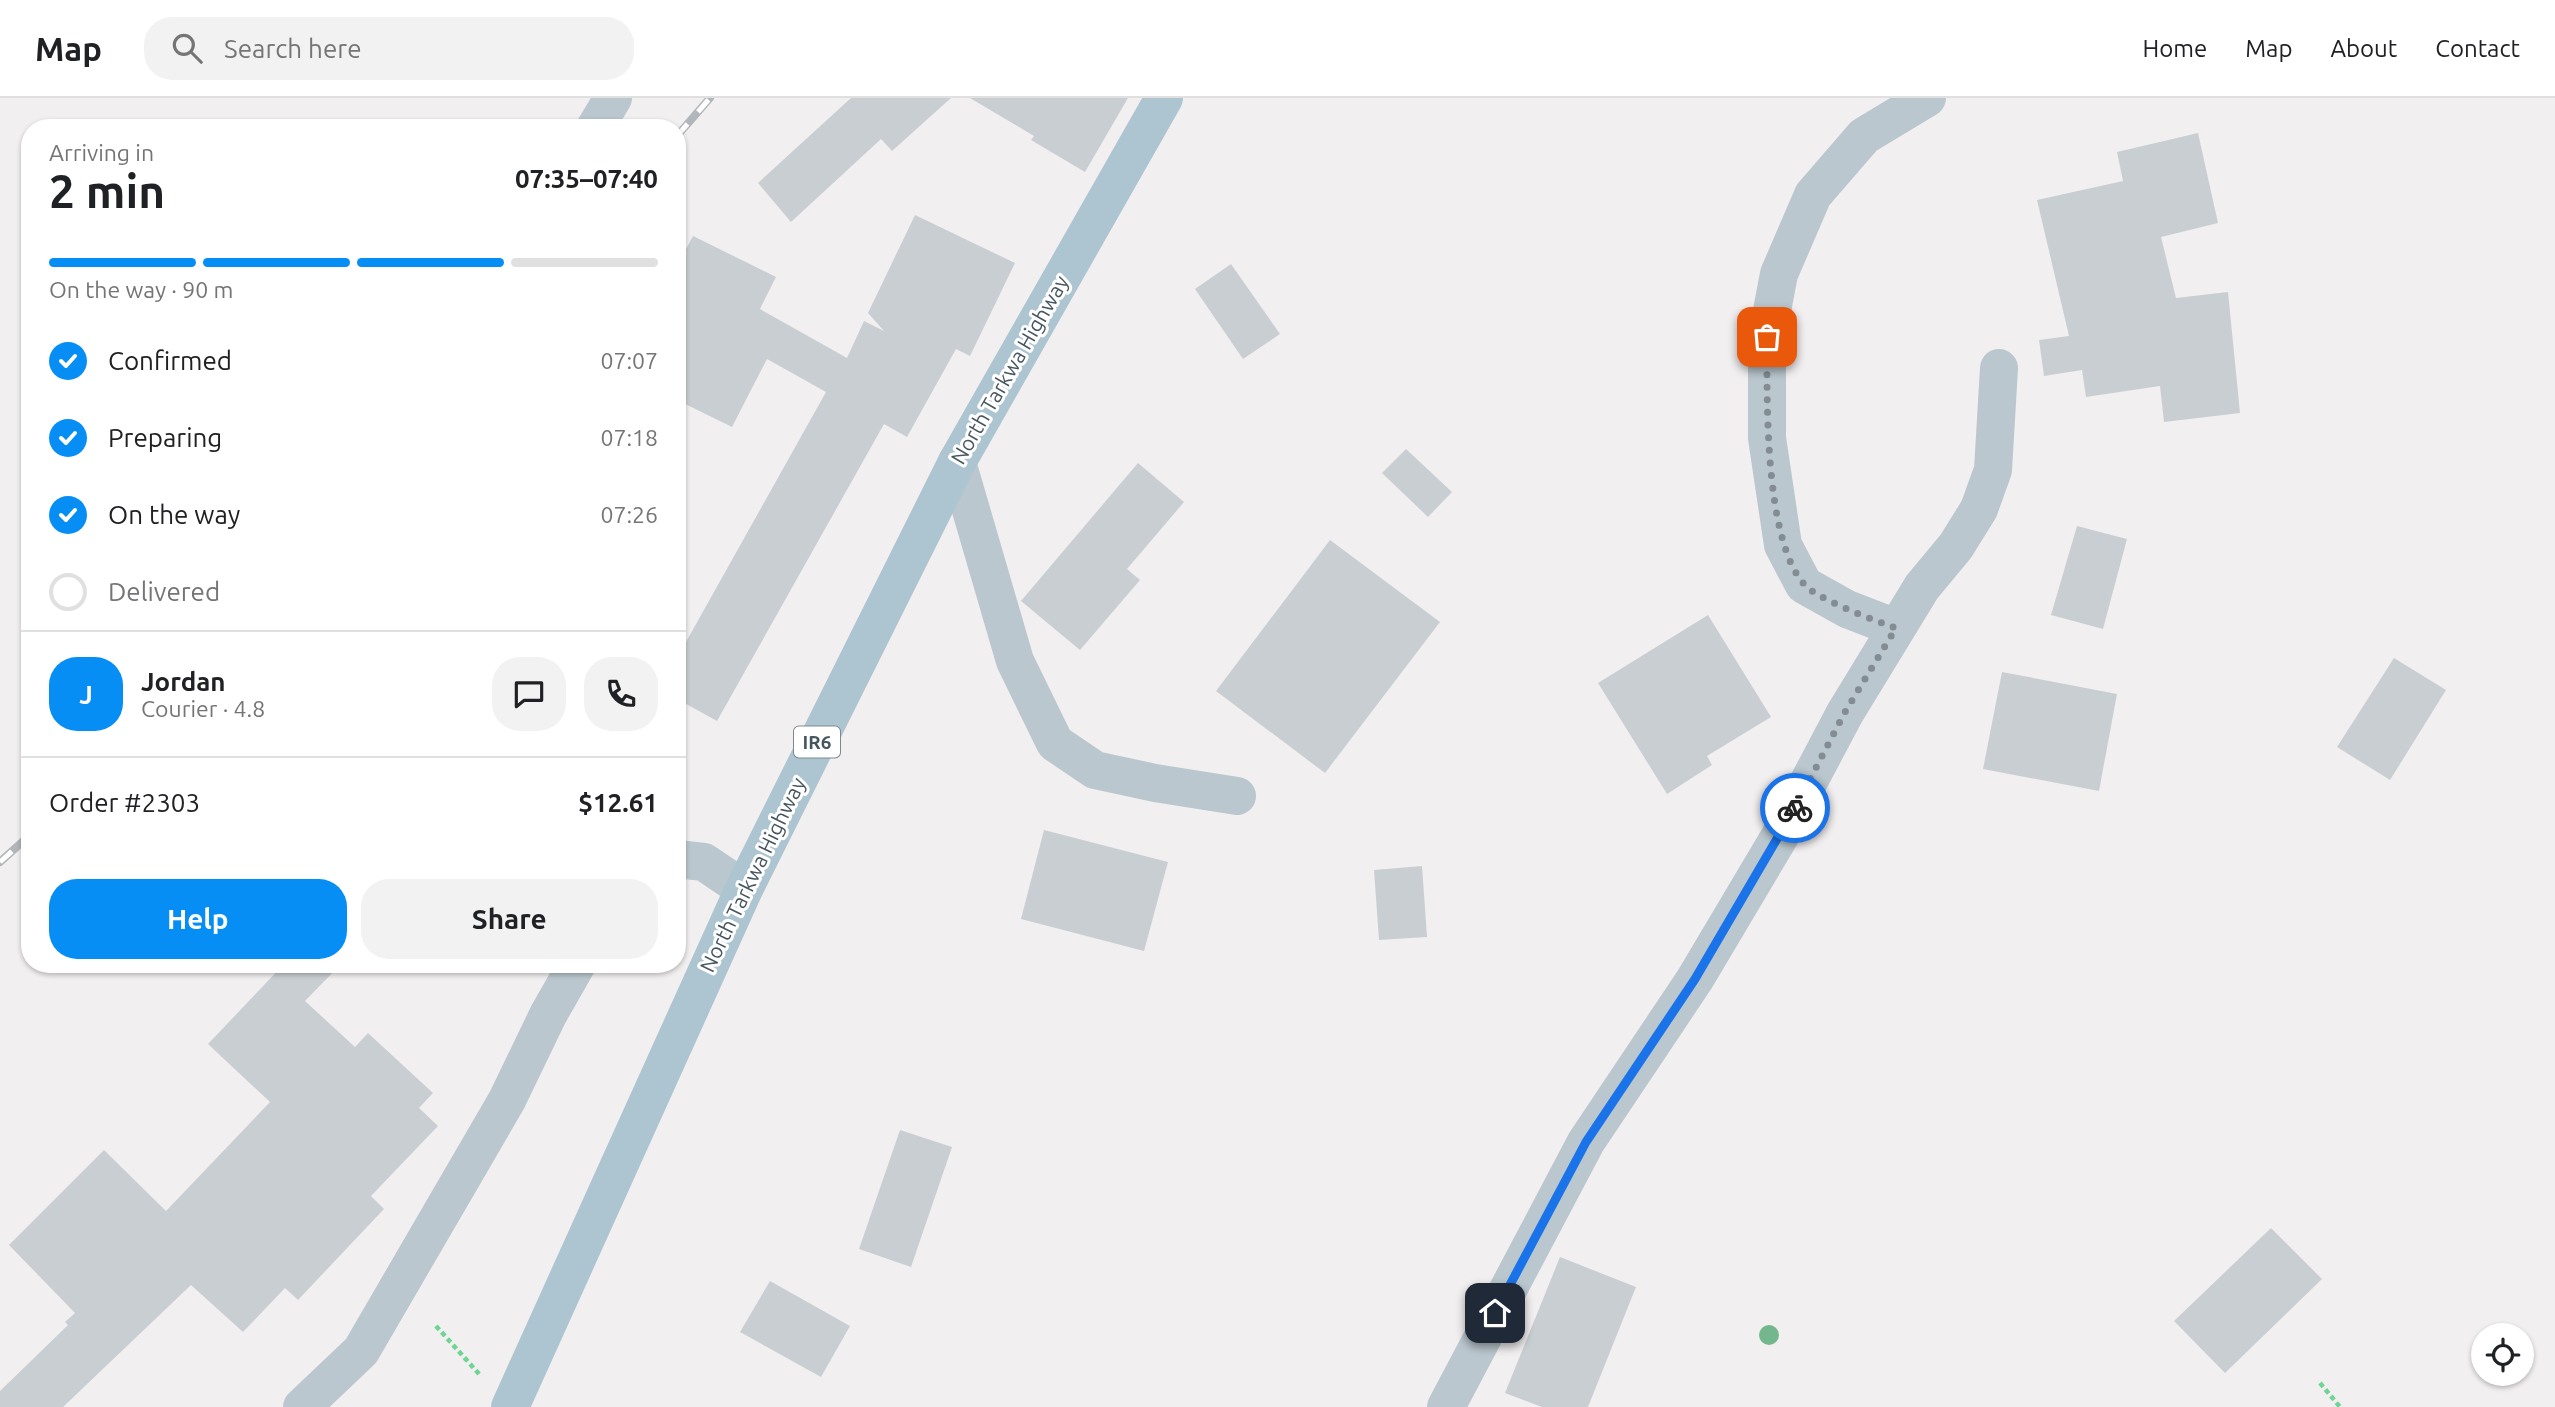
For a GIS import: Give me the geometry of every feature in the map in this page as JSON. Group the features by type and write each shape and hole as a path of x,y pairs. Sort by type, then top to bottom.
{"main road":[{"name":"North Tarkwa Highway","path":"510,1407 744,889 957,462 1164,98"}],"street":[{"path":"600,119 613,98"},
{"path":"1896,628 1847,609 1804,585 1783,545 1767,438 1767,337 1779,274 1813,195 1864,136 1927,98"},
{"path":"1446,1407 1586,1142 1695,979 1780,836 1845,712 1896,628 1922,587 1956,546 1979,509 1993,470 1999,368"},
{"path":"957,462 1015,661 1055,743 1095,769 1155,783 1237,796"},
{"path":"686,860 704,862 744,889"},
{"path":"302,1407 361,1351 507,1100 548,1015 572,973"}],"path":[{"path":"436,1326 482,1377"},
{"path":"2320,1383 2340,1407"}],"building":[{"path":"851,98 951,98 892,151 881,139 791,222 758,183"},
{"path":"970,98 1128,98 1085,172 1031,140 1034,136"},
{"path":"2198,133 2218,223 2161,237 2176,298 2228,292 2240,413 2164,422 2160,386 2086,397 2082,370 2044,376 2039,340 2069,336 2037,200 2123,181 2117,152"},
{"path":"915,215 1015,263 970,356 956,349 907,437 884,424 717,721 686,704 686,642 826,392 767,359 732,427 686,404 686,249 693,236 776,277 760,309 847,358 864,321 884,331 868,313"},
{"path":"1231,264 1280,334 1243,359 1195,289"},
{"path":"1406,449 1452,492 1428,517 1382,473"},
{"path":"1138,463 1184,502 1127,569 1140,580 1080,650 1021,601"},
{"path":"2077,526 2127,539 2103,629 2051,615"},
{"path":"1330,540 1440,622 1325,773 1216,691"},
{"path":"1708,615 1771,717 1707,756 1712,765 1667,794 1598,683"},
{"path":"2394,658 2446,690 2390,780 2337,747"},
{"path":"2002,672 2117,694 2099,791 1983,769"},
{"path":"1044,830 1168,862 1144,951 1021,919"},
{"path":"1422,866 1427,937 1379,940 1374,870"},
{"path":"275,973 332,973 305,1001 355,1047 368,1033 433,1093 419,1108 438,1126 371,1196 384,1209 298,1300 285,1288 243,1332 191,1285 63,1407 0,1407 0,1391 68,1325 65,1322 75,1313 9,1245 104,1150 166,1211 270,1102 208,1044"},
{"path":"900,1130 952,1147 911,1267 859,1249"},
{"path":"2271,1228 2322,1279 2225,1373 2174,1321"},
{"path":"1560,1257 1636,1287 1588,1407 1542,1407 1505,1393"},
{"path":"770,1281 850,1326 821,1377 740,1332"}],"railway":[{"path":"686,126 710,98"},
{"path":"0,862 21,843"}],"way so far":[{"path":"1767,337 1767,438 1783,545 1804,585 1847,609 1896,628 1845,712 1795,808"}],"route":[{"path":"1495,1313 1586,1142 1695,979 1795,808"}]}
